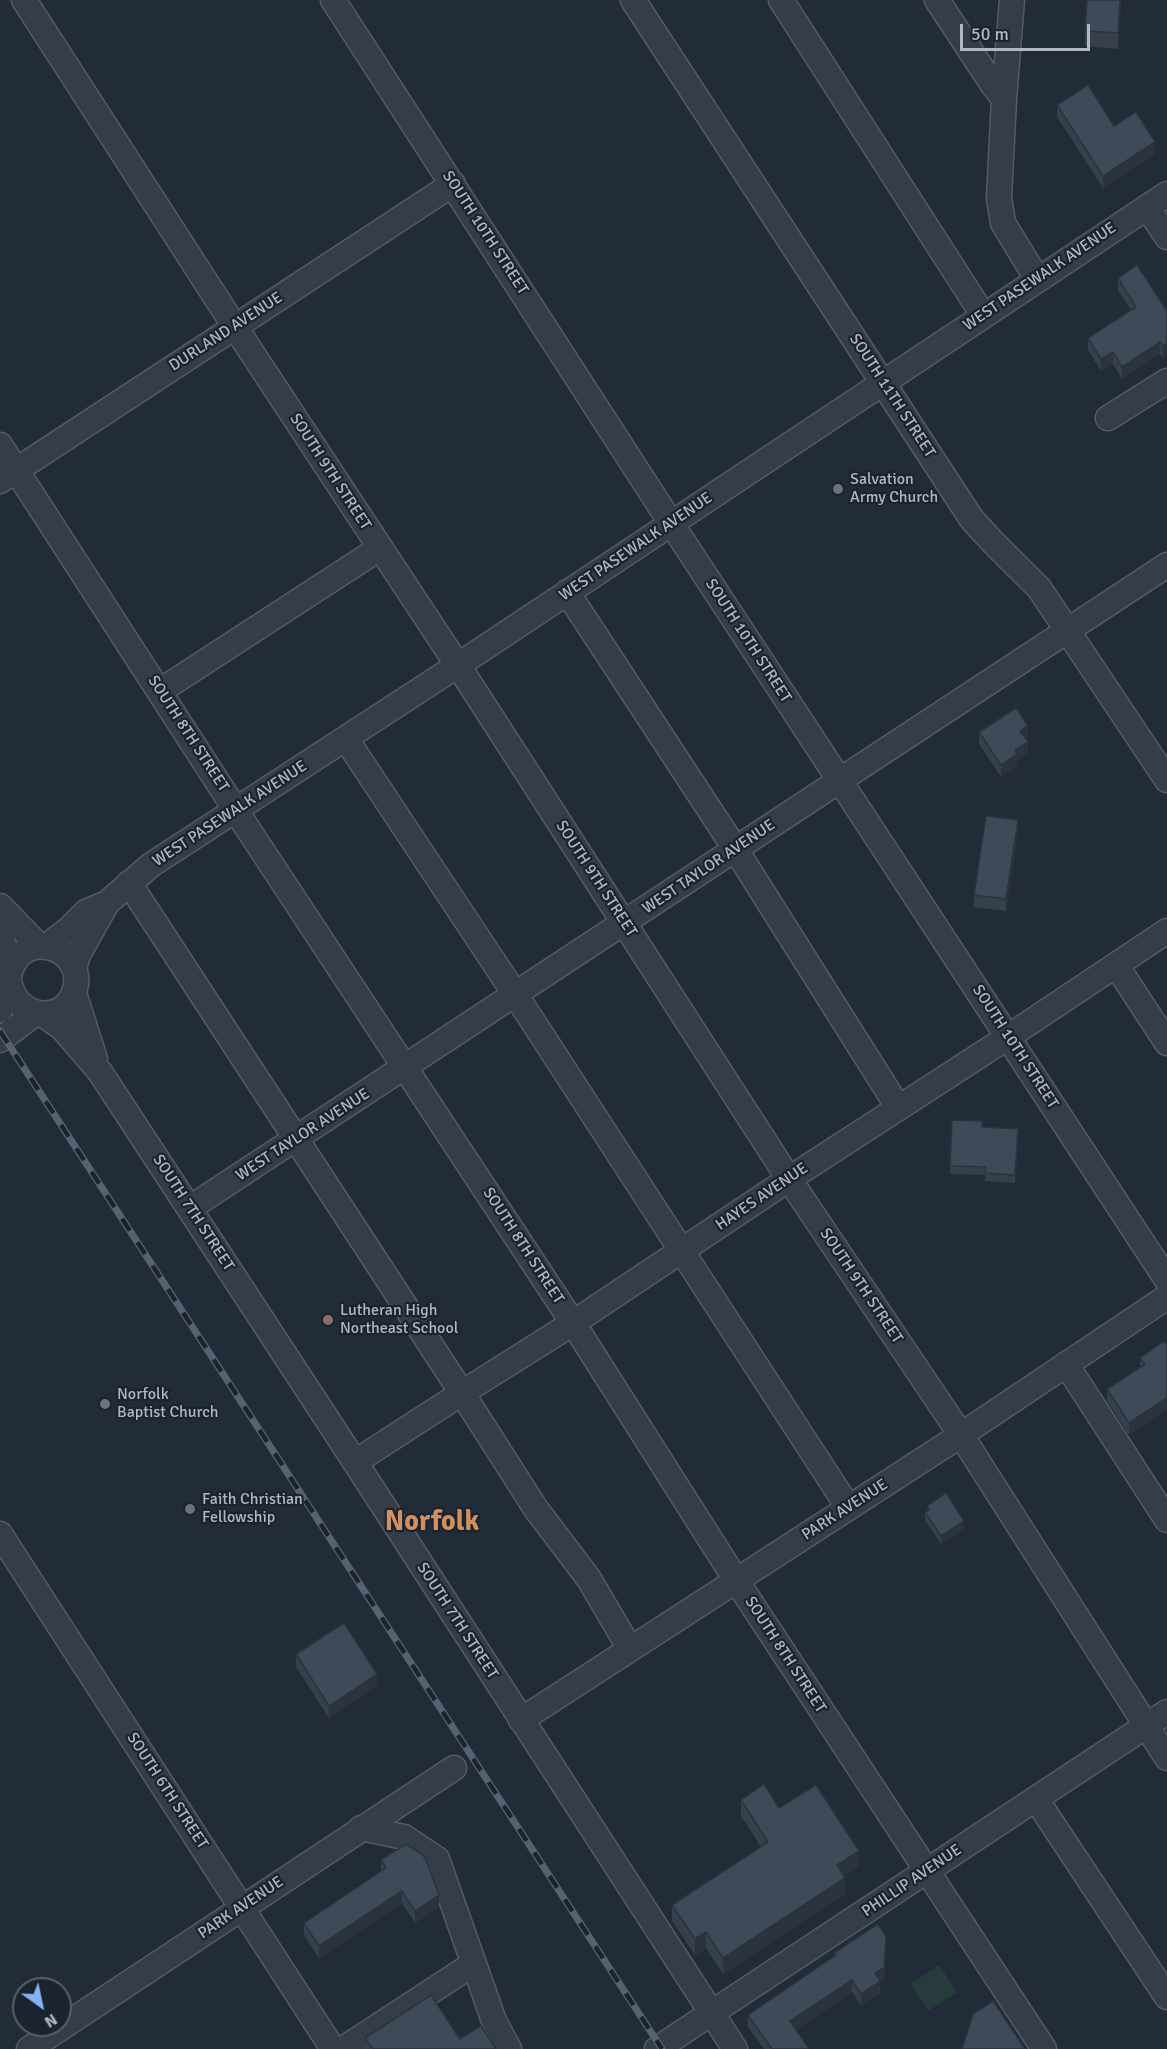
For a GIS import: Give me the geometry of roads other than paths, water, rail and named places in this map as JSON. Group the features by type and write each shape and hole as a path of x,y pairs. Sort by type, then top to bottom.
{"street":[{"name":"SOUTH 9TH STREET","path":"24,0 235,327 458,665 789,1179 961,1435 1167,1758"},
{"name":"SOUTH 10TH STREET","path":"333,0 838,780 1167,1280"},
{"name":"SOUTH 11TH STREET","path":"633,0 971,518 994,546 1039,588 1160,755 1167,780"},
{"path":"781,0 983,315"},
{"path":"937,0 1004,99"},
{"path":"1012,0 999,198 1003,223 1037,279"},
{"name":"DURLAND AVENUE","path":"8,476 453,184"},
{"name":"WEST PASEWALK AVENUE","path":"74,968 78,955 107,903 151,865 458,665 1157,200"},
{"path":"1157,200 1167,237"},
{"path":"1108,418 1167,381"},
{"name":"SOUTH 8TH STREET","path":"0,445 8,476 160,691 573,1323 736,1580 926,1872 1044,2049"},
{"path":"160,691 380,548"},
{"name":"WEST TAYLOR AVENUE","path":"190,1208 1167,565"},
{"path":"567,592 736,850 898,1107"},
{"path":"346,739 515,994 848,1508"},
{"path":"129,883 536,1509 589,1579 630,1649"},
{"name":"WEST PASEWALK AVENUE","path":"42,946 69,929 86,912 107,903"},
{"path":"0,906 42,946 60,951 69,958 74,968 76,985 74,993 61,1008 39,1014 0,1040"},
{"name":"HAYES AVENUE","path":"356,1462 573,1323 1167,931"},
{"path":"0,934 10,974 10,990 22,1007 39,1014"},
{"path":"0,1010 10,974 22,953 42,946"},
{"path":"1116,965 1167,1043"},
{"name":"SOUTH 7TH STREET","path":"74,993 100,1072"},
{"name":"SOUTH 7TH STREET","path":"39,1014 62,1029 100,1072 356,1462 735,2049"},
{"name":"PARK AVENUE","path":"521,1720 961,1435 1167,1298"},
{"path":"1066,1364 1167,1520"},
{"name":"SOUTH 6TH STREET","path":"0,1534 333,2049"},
{"name":"PHILLIP AVENUE","path":"657,2049 1167,1712"},
{"name":"PARK AVENUE","path":"29,2049 454,1768"},
{"path":"1036,1799 1167,1997"},
{"path":"361,1828 404,1837 437,1859 494,2021 509,2049"},
{"path":"343,2049 473,1964"}],"railway":[{"path":"0,1031 662,2049"}],"place":[{"name":"Salvation Army Church","path":"838,489"},
{"name":"Lutheran High Northeast School","path":"328,1320"},
{"name":"Norfolk Baptist Church","path":"105,1404"},
{"name":"Faith Christian Fellowship","path":"190,1509"}],"district":[{"name":"Norfolk","path":"432,1523"}]}
